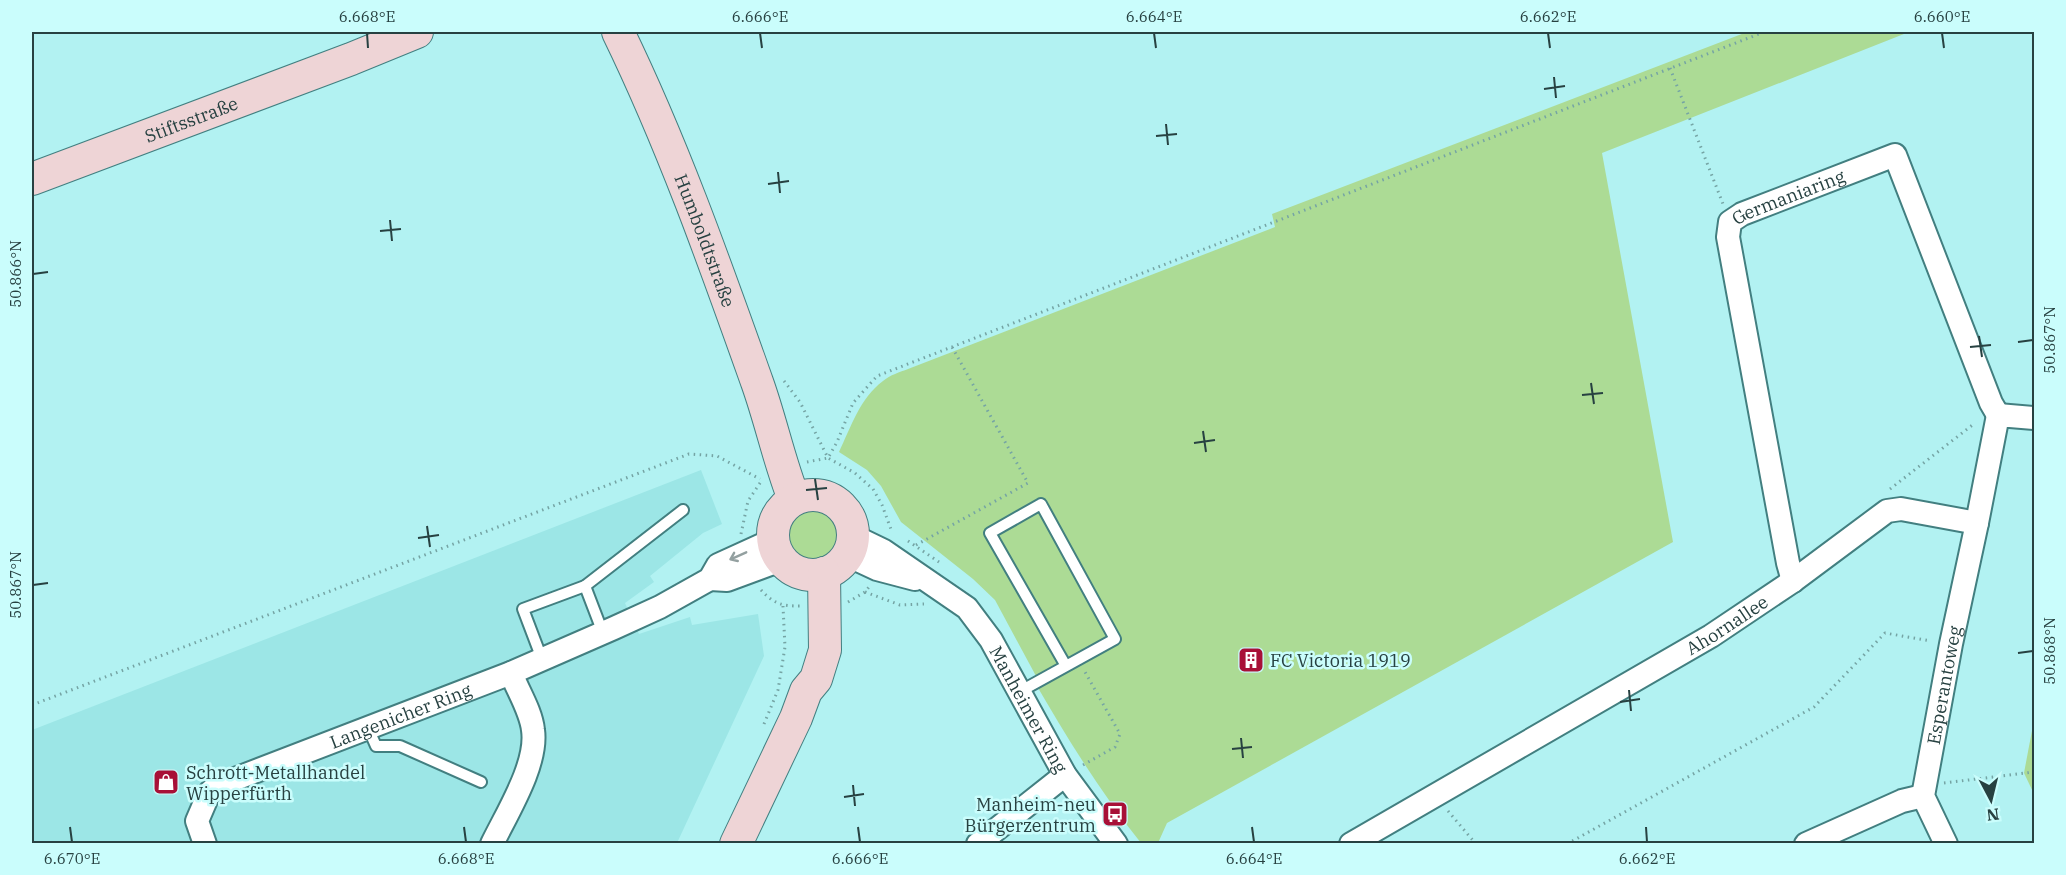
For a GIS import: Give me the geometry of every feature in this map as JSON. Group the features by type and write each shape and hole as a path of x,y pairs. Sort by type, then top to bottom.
{"street":[{"name":"Stiftsstraße","path":"32,179 417,32"},
{"name":"Stiftsstraße","path":"351,59 437,32"},
{"name":"Humboldtstraße","path":"618,32 651,100 757,382 793,442 804,497"},
{"name":"Humboldtstraße","path":"633,32 651,100"},
{"name":"Germaniaring","path":"1793,581 1728,237 1730,222 1742,214 1894,155 1996,411"},
{"path":"1887,511 1901,509 1977,523 1996,411 2034,418"},
{"path":"736,843 796,718 806,691 816,679 825,650 805,606 814,556 851,523 842,507 826,497 804,497 784,506 773,528 814,556"},
{"name":"Ahornallee","path":"1351,843 1379,837 1434,796 1711,636 1793,581 1887,511"},
{"name":"Esperantoweg","path":"1924,791 1951,644 1977,523"},
{"name":"Manheimer Ring","path":"814,556 881,560 929,593 967,608 991,640 1065,775 1094,817 1116,843"},
{"name":"Langenicher Ring","path":"205,843 197,821 209,793 217,786 511,673 660,607 710,579 727,580 747,562 814,556"},
{"path":"492,843 523,779 534,743 533,727 511,673"},
{"path":"978,843 1065,775"},
{"path":"1806,843 1924,791 1946,843"}],"lane":[{"path":"1019,692 1115,639 1041,504 990,532 1066,666"},
{"path":"542,659 523,609 585,586 683,510"},
{"path":"585,586 603,633"},
{"path":"368,728 376,746 400,746 481,782"}],"path":[{"path":"32,705 689,454 717,456 762,480 748,501 741,528 740,545 758,585 768,597 805,606 842,606 865,592 872,584 892,531 873,489 855,472 828,458 853,404 877,376 1764,32"},
{"path":"1670,68 1730,222"},
{"path":"915,545 1028,483 952,347"},
{"path":"1887,511 1879,498 1996,411"},
{"path":"865,592 900,604 929,593"},
{"path":"760,732 778,690 785,647 805,606"},
{"path":"1567,843 1814,707 1886,633 1951,644"},
{"path":"1065,775 1115,747 1120,734 1086,673 1066,666"},
{"path":"1924,791 2034,772"},
{"path":"1434,796 1476,843"}],"shaded area":[{"path":"701,470 722,524 703,533 650,576 654,582 625,603 639,634 690,617 692,625 758,614 764,656 677,843 32,844 32,730"}],"green space":[{"path":"1747,32 1909,32 1602,153 1673,542 1167,823 1158,843 1141,843 1098,785 1059,723 1034,681 1036,676 995,600 973,579 901,522 881,486 867,470 839,452 862,404 875,388 895,374 1275,227 1272,214"},
{"path":"809,508 819,508 829,512 837,520 841,535 837,550 829,558 819,562 809,562 799,558 791,550 787,540 787,530 791,520 799,512"},
{"path":"2034,720 2034,794 2024,773"}],"place":[{"name":"FC Victoria 1919","path":"1251,660"},
{"name":"Schrott-Metallhandel Wipperfürth","path":"166,782"},
{"name":"Manheim-neu Bürgerzentrum","path":"1115,814"}]}
